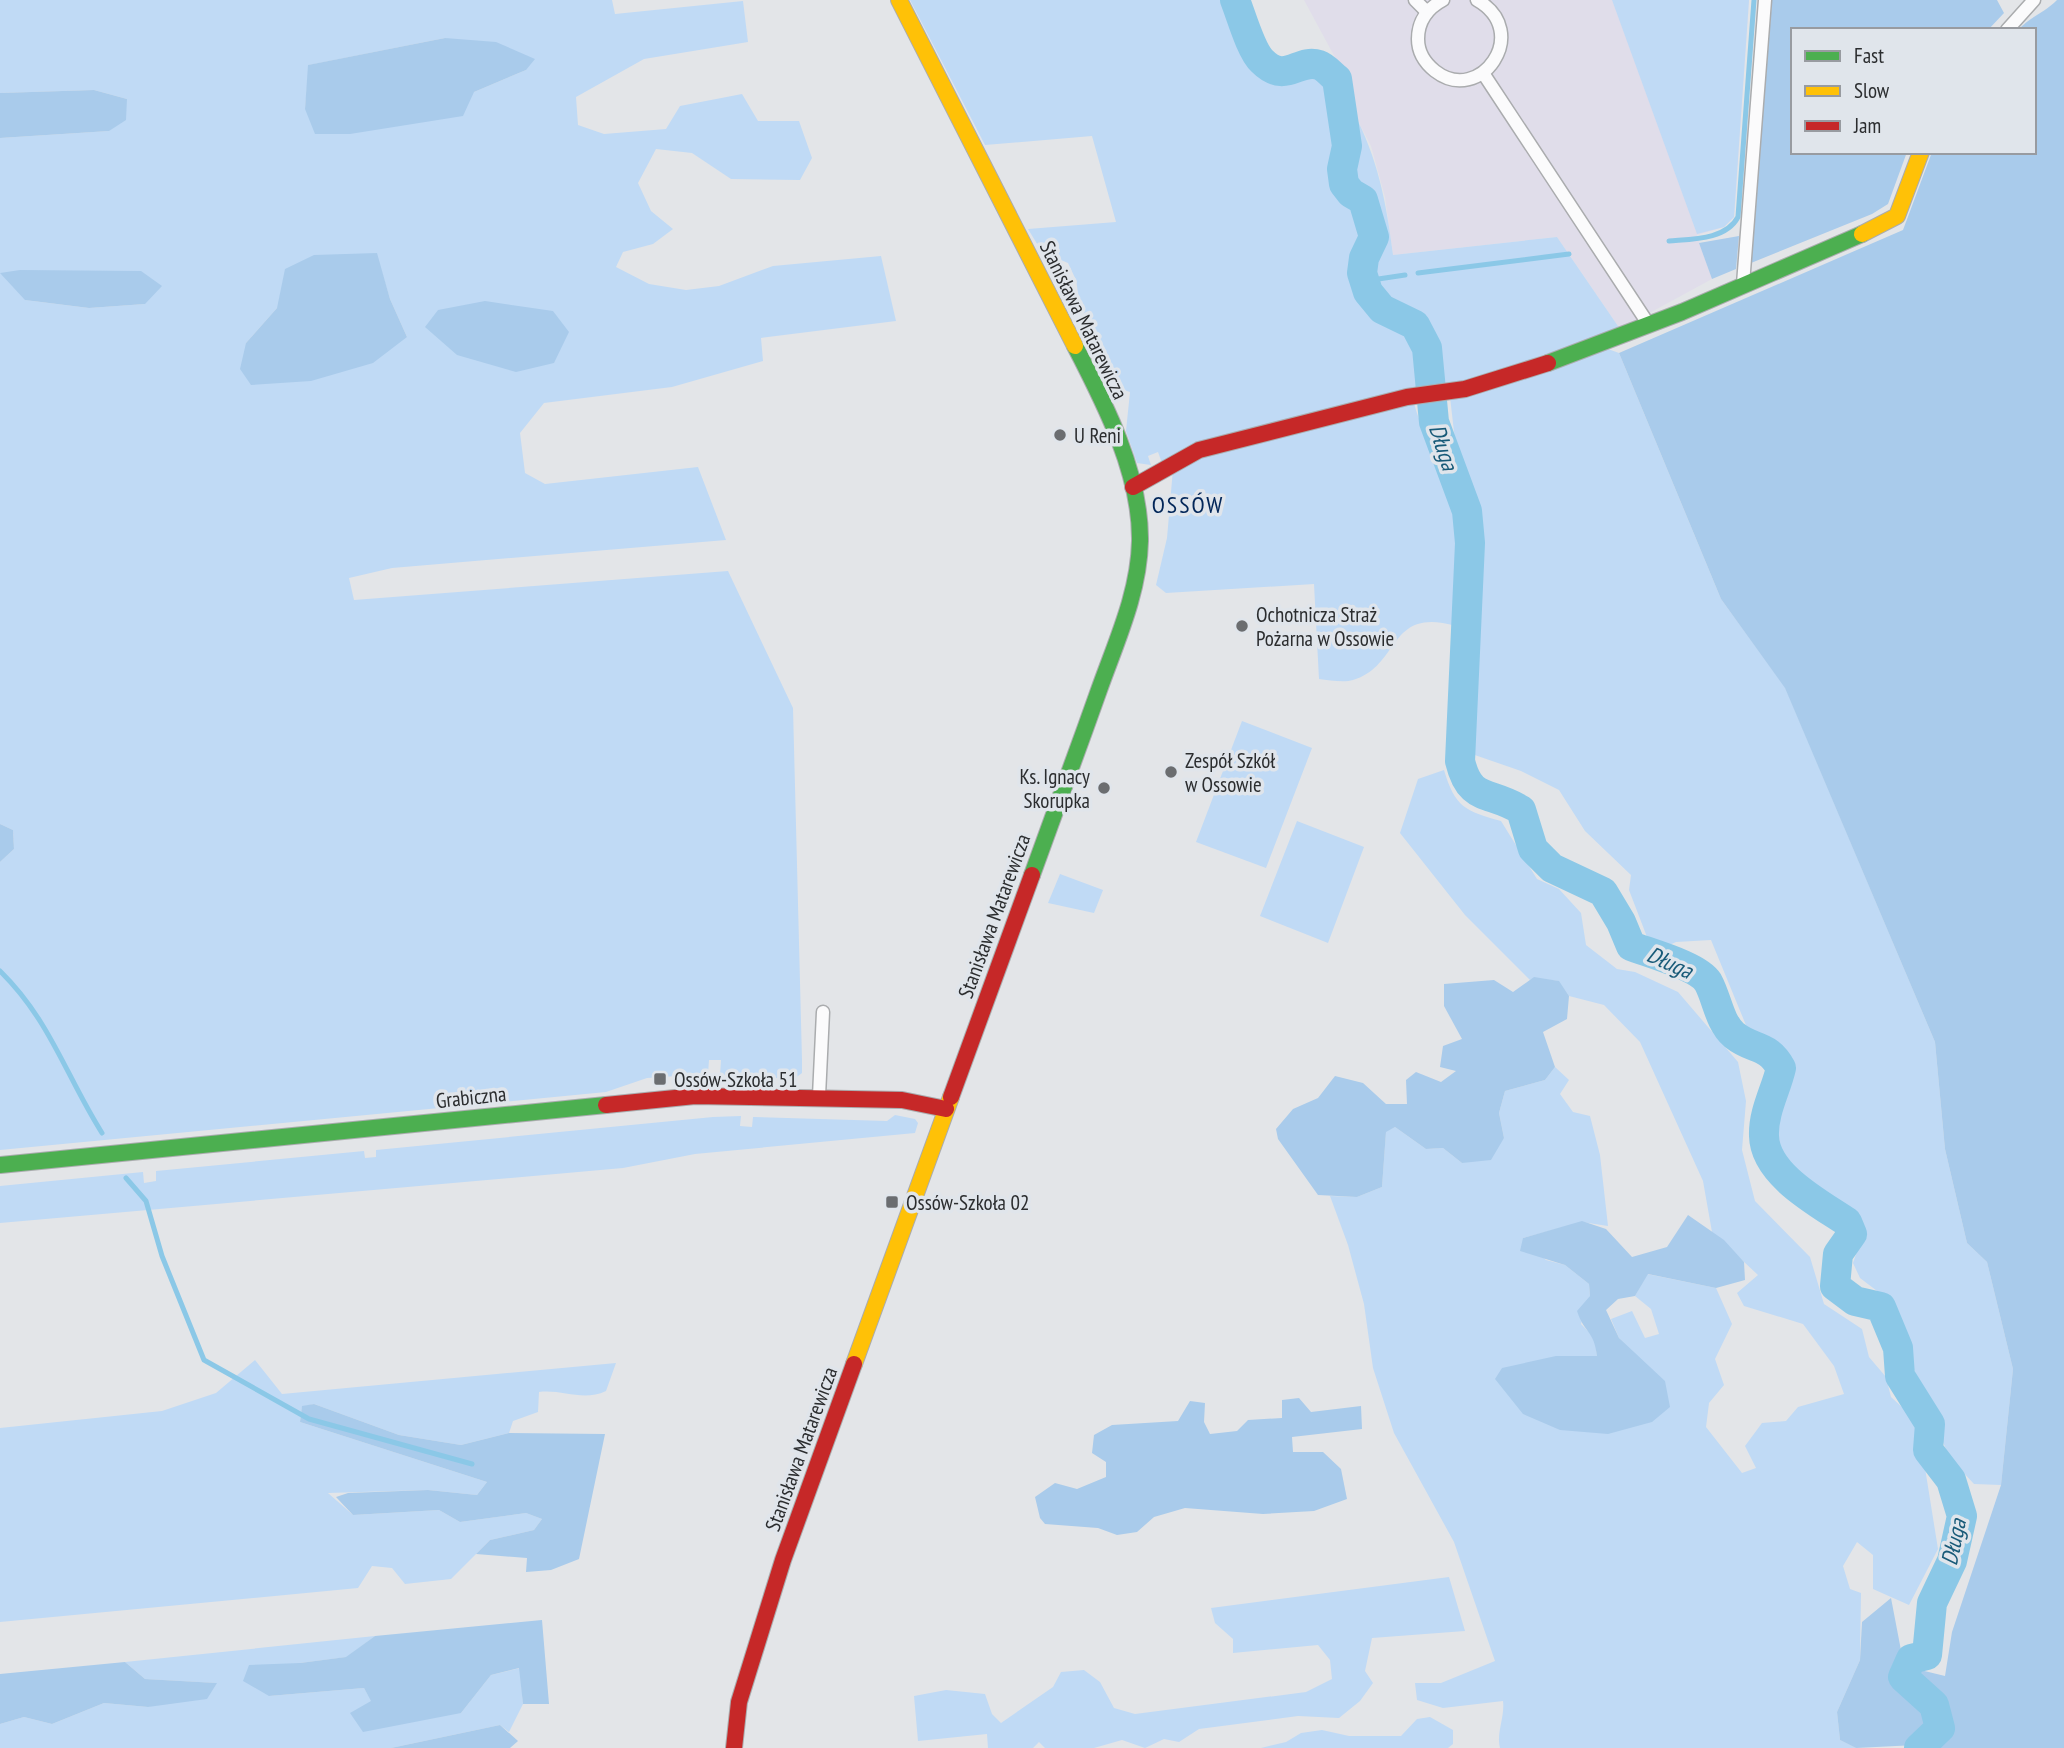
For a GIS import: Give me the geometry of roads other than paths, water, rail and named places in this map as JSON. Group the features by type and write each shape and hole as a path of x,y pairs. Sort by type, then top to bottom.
{"street":[{"name":"Stanisława Matarewicza","path":"734,1748 740,1702 783,1560 1129,605 1139,554 1133,487 1097,389 899,0"},
{"path":"1415,0 1427,12"},
{"path":"1439,1 1427,12 1419,27 1418,41 1428,66 1452,79 1466,79 1483,73 1498,55 1501,28 1495,16 1477,0"},
{"path":"1743,284 1765,0"},
{"path":"2009,28 2034,0"},
{"path":"1483,73 1649,326"},
{"path":"1133,487 1199,450 1407,397 1465,389 1548,363 1649,326 1890,222 1897,216 1920,154"},
{"path":"820,1096 823,1012"},
{"name":"Grabiczna","path":"0,1165 695,1096 820,1096 912,1101 946,1109"}],"waterway":[{"name":"Długa","path":"1235,0 1254,49 1270,68 1285,71 1305,65 1319,65 1337,79 1347,146 1342,169 1344,184 1351,193 1363,200 1374,237 1364,258 1362,273 1368,292 1382,309 1415,325 1427,348 1434,422 1467,511 1470,543 1460,761 1464,774 1475,790 1521,810 1533,849 1552,868 1603,892 1621,922 1631,946 1684,965 1703,976 1729,1030 1776,1060 1781,1068 1764,1127 1767,1150 1773,1163 1795,1187 1847,1222 1852,1234 1838,1254 1835,1286 1855,1301 1881,1307 1898,1348 1900,1376 1930,1424 1928,1450 1951,1480 1962,1516 1952,1561 1932,1603 1927,1655 1911,1659 1903,1677 1934,1705 1940,1728 1919,1748"},
{"path":"1669,241 1717,234 1732,225 1738,217 1754,0"},
{"path":"1418,273 1569,254"},
{"path":"1365,281 1405,275"},
{"path":"0,971 45,1029 102,1133"},
{"path":"126,1178 146,1201 162,1256 204,1360 309,1419 472,1464"}],"place":[{"name":"U Reni","path":"1060,435"},
{"name":"Ochotnicza Straż Pożarna w Ossowie","path":"1242,626"},
{"name":"Zespół Szkół w Ossowie","path":"1171,772"},
{"name":"Ks. Ignacy Skorupka","path":"1104,788"},
{"name":"Ossów-Szkoła 51","path":"660,1079"},
{"name":"Ossów-Szkoła 02","path":"892,1202"}],"district":[{"name":"OSSÓW","path":"1188,504"}]}
